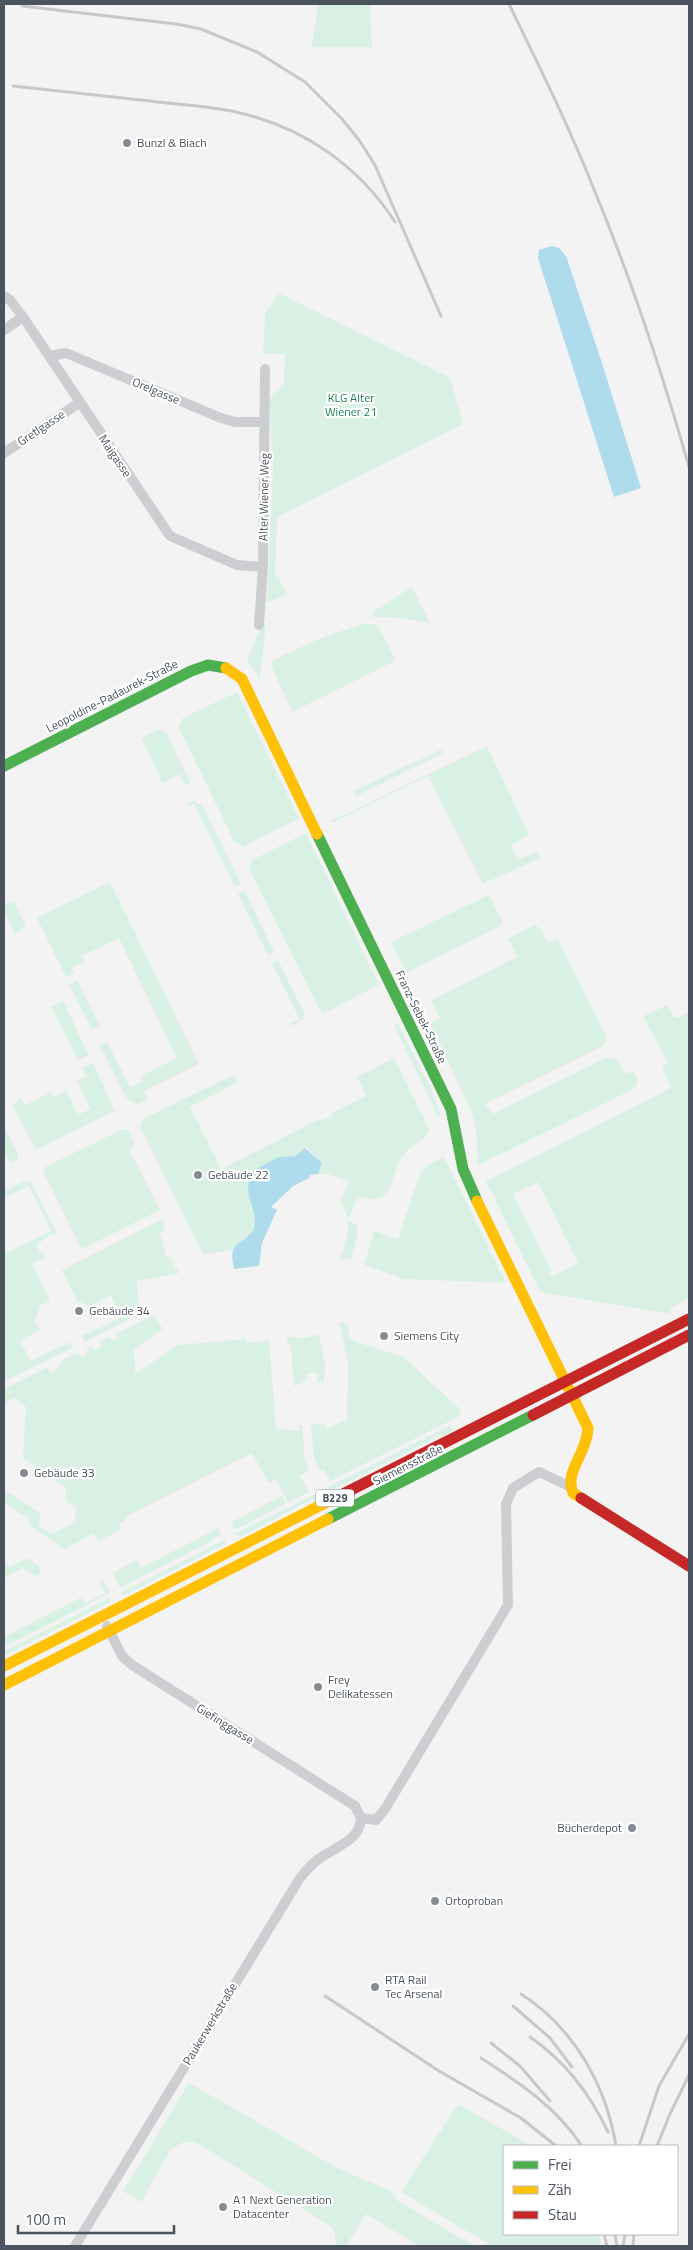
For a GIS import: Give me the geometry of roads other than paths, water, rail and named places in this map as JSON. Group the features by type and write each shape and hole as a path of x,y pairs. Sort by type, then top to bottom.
{"main road":[{"name":"Leopoldine-Padaurek-Straße","path":"4,766 173,682 192,670 206,665 218,665 235,672"},
{"name":"Franz-Sebek-Straße","path":"235,672 246,686 451,1109 460,1161 466,1178 588,1428 589,1438 583,1454 570,1474 569,1486"},
{"name":"Siemensstraße","path":"4,1666 689,1319"},
{"name":"Siemensstraße","path":"4,1685 689,1335"},
{"path":"569,1486 573,1493 689,1566"}],"street":[{"name":"Maigasse","path":"4,296 10,300 50,356 79,403 170,536 237,565 263,567"},
{"path":"4,330 23,317"},
{"name":"Orelgasse","path":"50,356 66,353 221,418 235,422 264,422"},
{"name":"Alter Wiener Weg","path":"258,625 263,567 265,369"},
{"name":"Gretlgasse","path":"4,453 79,403"},
{"path":"362,1818 376,1820 385,1809 508,1605 506,1504 513,1488 539,1472 569,1486"},
{"name":"Giefinggasse","path":"102,1616 122,1656 132,1665 355,1806 362,1818"},
{"name":"Paukerwerkstraße","path":"75,2246 300,1878 319,1858 355,1835 360,1827 362,1818"}],"water":[{"path":"552,246 559,248 566,256 641,488 614,497 538,258 539,250"},
{"path":"305,1148 322,1163 318,1174 309,1175 309,1178 293,1186 271,1207 277,1210 262,1243 259,1266 234,1269 233,1251 254,1228 254,1213 248,1188 252,1172 278,1157 296,1156"}],"railway":[{"path":"509,4 563,117 607,221 645,326 689,467"},
{"path":"22,6 176,24 201,29 257,52 305,82 342,119 359,140 375,165 441,316"},
{"path":"13,86 207,107 264,120 286,128 328,152 365,183 395,222"},
{"path":"521,1994 557,2024 585,2060 596,2080 604,2101 616,2145"},
{"path":"325,1996 439,2071 521,2118 555,2145"},
{"path":"513,2006 550,2038 572,2067"},
{"path":"639,2145 659,2086 689,2034"},
{"path":"530,2037 543,2046 575,2079 593,2104 608,2132"},
{"path":"491,2043 520,2066 550,2101"},
{"path":"481,2058 510,2077 549,2108 561,2119 581,2145"},
{"path":"657,2145 689,2075"},
{"path":"604,2235 607,2246"},
{"path":"615,2235 617,2246"},
{"path":"623,2246 625,2235"},
{"path":"633,2246 634,2235"}],"place":[{"name":"Bunzl & Biach","path":"127,143"},
{"name":"Gebäude 22","path":"198,1175"},
{"name":"Gebäude 34","path":"79,1311"},
{"name":"Siemens City","path":"384,1336"},
{"name":"Gebäude 33","path":"24,1473"},
{"name":"Frey Delikatessen","path":"318,1687"},
{"name":"Bücherdepot","path":"632,1828"},
{"name":"Ortoproban","path":"435,1901"},
{"name":"RTA Rail Tec Arsenal","path":"375,1987"},
{"name":"A1 Next Generation Datacenter","path":"223,2207"}],"park label":[{"name":"KLG Alter Wiener 21","path":"351,405"}]}
